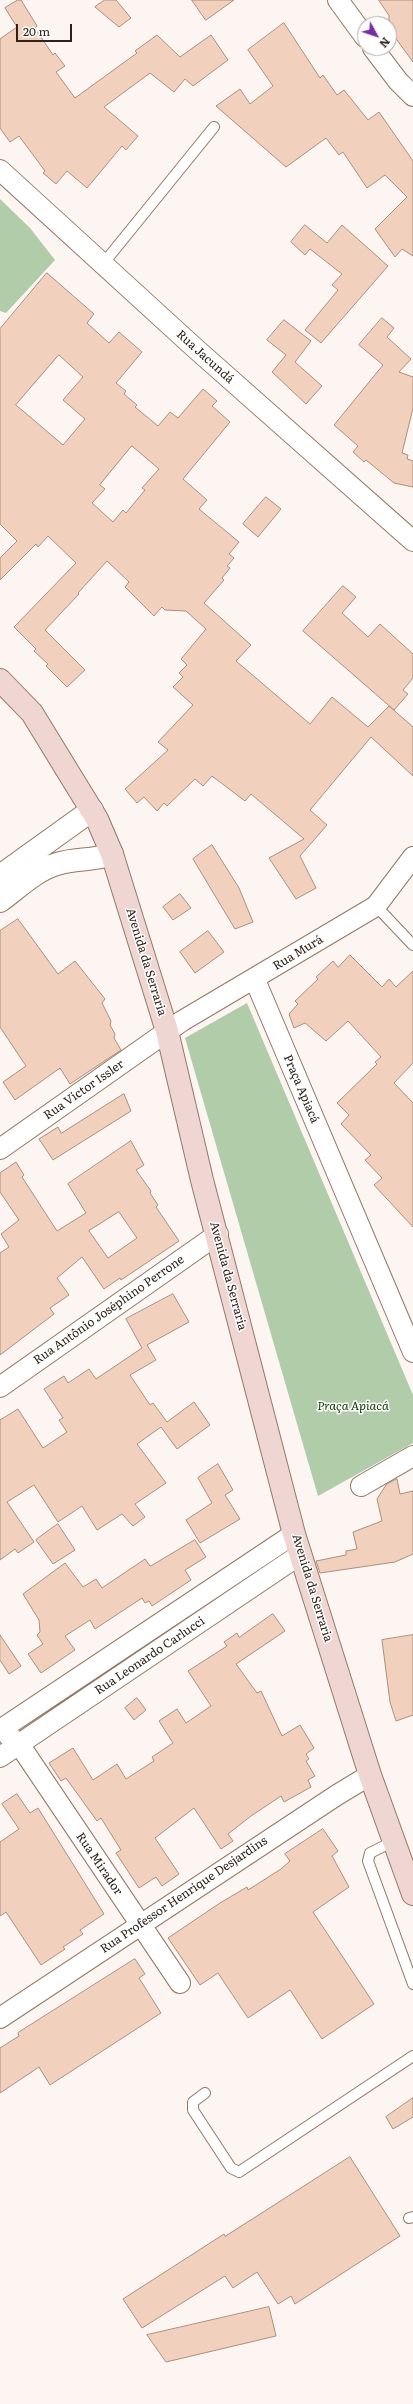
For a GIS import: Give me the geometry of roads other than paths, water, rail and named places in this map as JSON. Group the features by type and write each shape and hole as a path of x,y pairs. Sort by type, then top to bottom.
{"main road":[{"name":"Avenida da Serraria","path":"0,680 32,713 92,810 112,854 167,1031 202,1180 218,1234 294,1534 370,1775 413,1894"}],"street":[{"path":"338,0 357,26"},
{"path":"379,56 398,81 413,96"},
{"name":"Rua Jacundá","path":"0,170 413,541"},
{"path":"0,876 92,810"},
{"path":"0,901 45,868 59,863 97,860 112,854"},
{"name":"Rua Murá","path":"167,1031 255,980 376,906 411,865"},
{"name":"Praça Apiacá","path":"255,980 413,1352"},
{"name":"Rua Victor Issler","path":"0,1149 167,1031"},
{"name":"Rua Antônio Joséphino Perrone","path":"0,1387 218,1234"},
{"path":"362,1486 413,1456"},
{"name":"Rua Leonardo Carlucci","path":"0,1731 294,1534"},
{"name":"Rua Leonardo Carlucci","path":"0,1757 301,1554"},
{"path":"0,1731 11,1737 19,1744"},
{"name":"Rua Mirador","path":"19,1744 139,1925 180,1983"},
{"name":"Rua Professor Henrique Desjardins","path":"0,2018 337,1794 370,1775"}],"lane":[{"path":"103,264 214,127"},
{"path":"376,906 413,945"},
{"path":"394,1841 373,1850 370,1853 368,1861 413,1984"},
{"path":"205,2093 193,2102 194,2110 232,2168 239,2172 413,2056"}]}
